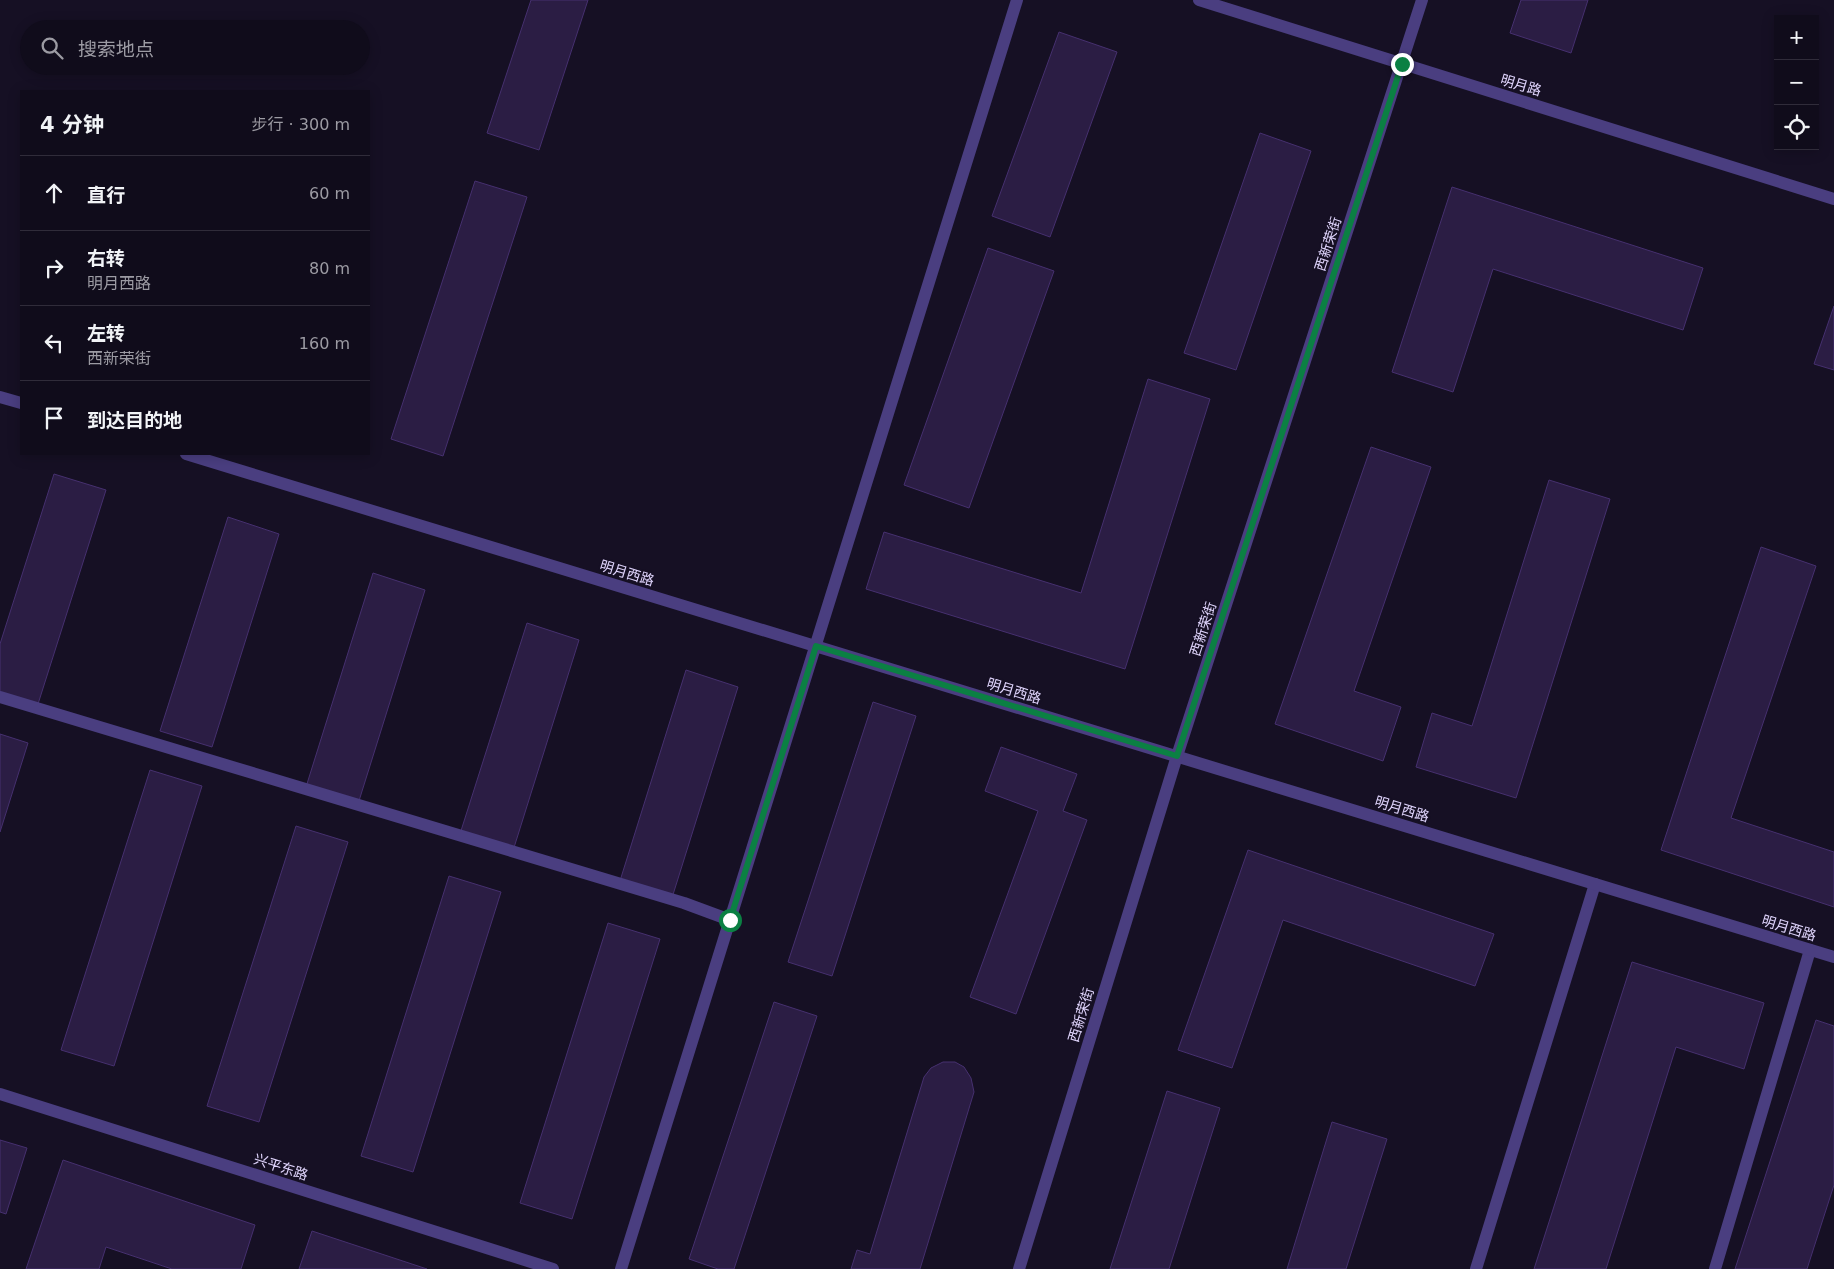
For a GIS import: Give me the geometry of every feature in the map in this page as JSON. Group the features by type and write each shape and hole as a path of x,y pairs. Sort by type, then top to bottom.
{"street":[{"path":"621,1269 1017,0"},
{"name":"明月路","path":"1199,0 1834,199"},
{"name":"西新荣街","path":"1019,1269 1177,756 1422,0"},
{"path":"0,397 20,403"},
{"name":"明月西路","path":"189,455 1834,957"},
{"path":"0,696 684,903 730,920"},
{"path":"1476,1269 1595,884"},
{"path":"1714,1269 1810,950"},
{"name":"兴平东路","path":"0,1094 553,1269"}],"building":[{"path":"531,0 588,0 539,150 487,133"},
{"path":"1521,0 1588,0 1571,53 1510,33"},
{"path":"1059,32 1117,52 1050,237 992,216"},
{"path":"1260,133 1311,151 1236,370 1184,353"},
{"path":"475,181 527,197 443,456 391,439"},
{"path":"1452,187 1703,268 1683,330 1493,269 1453,392 1392,372"},
{"path":"988,248 1054,271 969,508 904,485"},
{"path":"1834,306 1834,370 1814,364"},
{"path":"1148,379 1210,399 1125,669 866,589 884,532 1081,593"},
{"path":"1371,447 1431,467 1354,691 1401,707 1383,761 1275,724"},
{"path":"54,474 106,490 38,704 0,692 0,644"},
{"path":"1549,480 1610,499 1516,798 1416,767 1432,713 1472,726"},
{"path":"228,517 279,534 212,747 160,731"},
{"path":"1761,547 1816,566 1731,818 1834,852 1834,907 1661,850"},
{"path":"373,573 425,590 358,804 306,787"},
{"path":"527,623 579,640 512,854 459,837"},
{"path":"686,670 738,687 671,901 619,884"},
{"path":"873,702 916,716 832,976 788,962"},
{"path":"0,734 28,743 0,832"},
{"path":"1001,747 1077,774 1063,811 1087,820 1016,1014 970,997 1038,811 985,791"},
{"path":"150,770 202,786 114,1066 61,1050"},
{"path":"296,826 348,842 259,1122 207,1106"},
{"path":"1248,850 1494,934 1475,986 1283,920 1232,1068 1178,1050"},
{"path":"449,876 501,892 413,1172 361,1156"},
{"path":"608,923 660,939 572,1219 520,1203"},
{"path":"1632,962 1764,1003 1744,1069 1676,1047 1606,1269 1534,1269"},
{"path":"774,1002 817,1016 734,1269 718,1269 689,1259"},
{"path":"1816,1020 1834,1026 1834,1185 1807,1269 1735,1269"},
{"path":"943,1062 955,1062 964,1067 971,1078 974,1092 920,1269 851,1269 857,1250 870,1254 924,1077 931,1068"},
{"path":"1167,1091 1220,1108 1169,1269 1110,1269"},
{"path":"1332,1122 1387,1139 1346,1269 1287,1269"},
{"path":"0,1140 27,1148 6,1214 0,1212"},
{"path":"63,1160 255,1225 241,1269 172,1269 106,1247 99,1269 26,1269"},
{"path":"312,1231 427,1269 299,1269"}],"route":[{"path":"730,920 816,646 1177,756 1402,64"}]}
